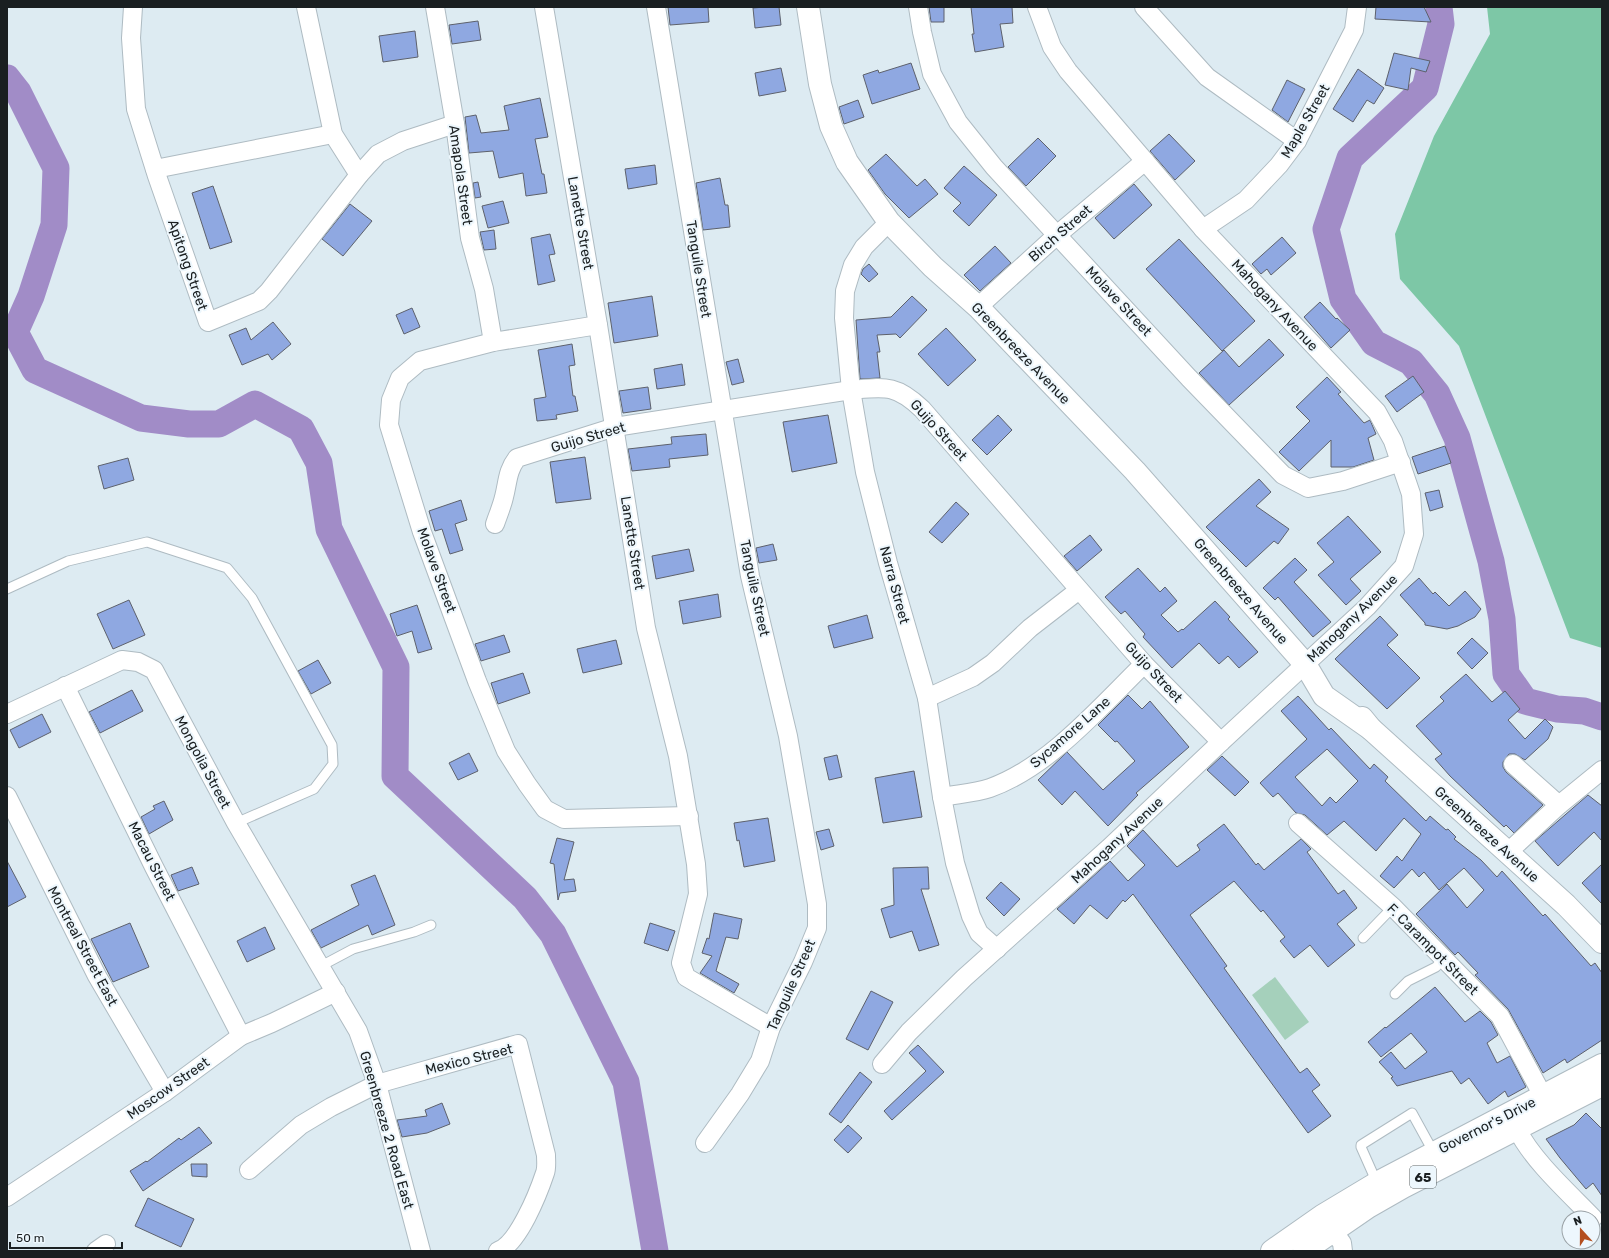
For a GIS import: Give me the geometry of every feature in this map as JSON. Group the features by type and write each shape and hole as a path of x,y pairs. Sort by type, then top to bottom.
{"street":[{"name":"Apitong Street","path":"133,7 131,38 136,109 155,169 208,322 259,301 270,291 359,175 378,154 402,141 454,124"},
{"path":"306,7 333,134 359,175"},
{"name":"Amapola Street","path":"435,7 454,124 470,238 484,289 493,342"},
{"name":"Lanette Street","path":"544,7 615,427 646,628 678,756 696,864 698,894 681,963 682,969 686,977 771,1027"},
{"name":"Tanguile Street","path":"656,7 750,576 788,736 817,904 816,928 803,962 771,1027 760,1061 740,1094 705,1143"},
{"name":"Greenbreeze Avenue","path":"808,7 820,84 831,126 847,162 889,222 933,267 978,307 1135,471 1305,664 1346,697 1371,729 1507,853 1566,904 1602,942"},
{"name":"Molave Street","path":"918,7 932,74 958,122 994,167 1189,378 1283,475 1308,488 1343,481 1401,462"},
{"name":"Mahogany Avenue","path":"882,1064 909,1032 964,978 1109,848 1367,607 1404,566 1414,534 1411,494 1393,441 1377,412 1203,229 1068,71 1052,47 1037,7"},
{"path":"1144,7 1207,77 1297,141"},
{"name":"Maple Street","path":"1203,229 1246,200 1279,165 1297,141 1354,30 1357,7"},
{"path":"155,169 333,134"},
{"name":"Birch Street","path":"978,307 1057,235 1145,161"},
{"name":"Narra Street","path":"889,222 864,247 852,265 845,291 844,318 851,390 865,472 888,563 927,698 942,797 955,863 970,916 979,933 997,949"},
{"name":"Molave Street","path":"598,325 493,342 420,361 400,378 391,400 389,425 422,532 477,681 506,751 545,809 564,819 689,816"},
{"name":"Guijo Street","path":"495,524 511,467 517,458 615,427 851,390 889,388 901,392 911,399 1144,664 1221,742"},
{"path":"927,698 973,676 993,663 1030,628 1079,590"},
{"name":"Mongolia Street","path":"7,714 122,660 138,662 154,670 236,824 336,992"},
{"name":"Sycamore Lane","path":"942,797 990,788 1024,772 1084,723 1144,664"},
{"name":"Macau Street","path":"65,686 154,867 241,1036"},
{"path":"1513,764 1559,805"},
{"path":"1507,853 1559,805 1602,770"},
{"name":"Montreal Street East","path":"7,796 97,976 165,1092"},
{"name":"F. Carampot Street","path":"1298,823 1393,907 1500,1016 1543,1096"},
{"name":"Moscow Street","path":"7,1197 165,1092 241,1036 272,1023 336,992"},
{"name":"Greenbreeze 2 Road East","path":"336,992 358,1031 377,1084 421,1251"},
{"name":"Mexico Street","path":"249,1170 301,1125 377,1084 518,1044 546,1155 545,1172 518,1232 504,1249 498,1251"},
{"name":"Governor's Drive","path":"1272,1251 1339,1238 1377,1183 1602,1065"},
{"name":"Governor's Drive","path":"1304,1251 1339,1238 1403,1187 1602,1085"},
{"path":"1517,1129 1539,1160 1586,1210"}],"lane":[{"path":"7,589 68,561 147,542 227,568 252,598 332,745 333,764 314,789 236,824"},
{"path":"1363,938 1393,907"},
{"path":"320,966 354,949 414,932 431,925"},
{"path":"1395,994 1408,981 1436,967 1443,958"},
{"path":"1377,1183 1361,1147 1362,1145 1412,1113 1434,1152"}],"green space":[{"path":"1487,7 1602,7 1602,648 1570,638 1459,346 1400,279 1395,234 1434,136 1490,34"},
{"path":"1275,977 1309,1022 1285,1040 1252,995"}],"building":[{"path":"668,7 708,7 709,22 670,25"},
{"path":"779,7 781,25 755,28 753,8"},
{"path":"929,7 944,7 944,22 931,22"},
{"path":"971,7 1012,7 1013,23 1000,24 1004,47 975,52 972,34 974,34"},
{"path":"1376,7 1424,7 1431,22 1375,19"},
{"path":"478,21 481,40 452,44 449,25"},
{"path":"415,31 418,57 383,62 379,36"},
{"path":"1394,53 1430,61 1426,72 1411,68 1408,90 1385,85"},
{"path":"911,63 920,89 872,104 863,75 878,70 879,73"},
{"path":"781,68 786,91 759,96 755,73"},
{"path":"1358,69 1384,88 1374,104 1367,100 1353,122 1333,109"},
{"path":"1287,80 1305,89 1288,122 1272,110"},
{"path":"540,98 548,137 535,139 547,193 526,196 523,173 499,178 493,151 469,153 465,117 476,115 481,133 509,130 504,106"},
{"path":"858,100 864,117 844,124 839,107"},
{"path":"1169,134 1195,161 1175,180 1150,151"},
{"path":"1038,138 1056,156 1026,186 1008,167"},
{"path":"886,154 917,186 925,179 938,194 909,218 885,194 868,170"},
{"path":"655,165 657,184 628,189 625,169"},
{"path":"964,166 997,195 969,226 953,211 961,203 944,188"},
{"path":"720,178 725,205 728,205 730,227 703,230 696,183"},
{"path":"478,182 481,197 475,198 473,183"},
{"path":"1134,184 1152,205 1114,239 1095,218"},
{"path":"213,186 232,242 210,249 192,193"},
{"path":"503,201 509,223 488,228 482,206"},
{"path":"350,204 372,221 343,256 322,239"},
{"path":"494,230 496,249 484,250 480,232"},
{"path":"550,234 555,254 549,255 555,281 538,285 531,238"},
{"path":"1282,237 1296,253 1271,275 1267,269 1261,274 1252,264"},
{"path":"1179,239 1255,321 1222,351 1146,269"},
{"path":"995,246 1011,263 980,291 964,275"},
{"path":"869,264 878,274 869,282 861,274 863,269"},
{"path":"652,296 658,336 614,343 608,303"},
{"path":"912,296 927,310 900,338 896,334 877,335 880,352 877,352 880,378 860,379 856,320 891,317"},
{"path":"1320,302 1336,319 1337,318 1350,330 1331,348 1304,317"},
{"path":"412,308 420,327 404,334 396,315"},
{"path":"273,322 291,344 272,360 268,354 242,365 229,335 246,328 251,340"},
{"path":"946,328 976,360 948,386 918,354"},
{"path":"1269,339 1284,355 1229,405 1199,373 1224,350 1239,367"},
{"path":"572,344 575,365 569,366 573,396 575,396 578,411 556,415 557,419 537,421 534,399 546,397 538,350"},
{"path":"738,359 744,382 732,385 726,362"},
{"path":"682,364 685,385 657,389 654,369"},
{"path":"1413,376 1424,392 1397,412 1385,396"},
{"path":"1327,377 1341,392 1338,394 1364,423 1370,420 1376,434 1368,438 1374,460 1353,467 1331,467 1331,440 1299,471 1279,452 1310,421 1296,407"},
{"path":"648,387 651,409 623,413 619,391"},
{"path":"828,415 837,463 792,472 783,422"},
{"path":"998,415 1012,430 987,455 972,440"},
{"path":"706,434 708,455 669,459 670,467 632,471 628,449 672,444 671,437"},
{"path":"1445,446 1451,463 1418,474 1412,457"},
{"path":"585,457 591,499 556,503 550,462"},
{"path":"128,458 134,480 104,489 98,466"},
{"path":"1259,479 1271,492 1256,506 1289,529 1278,544 1274,541 1246,567 1206,527"},
{"path":"1439,490 1443,507 1430,511 1425,493"},
{"path":"461,500 467,520 455,524 463,550 450,554 442,529 435,531 429,511"},
{"path":"956,502 969,514 942,543 929,532"},
{"path":"1348,516 1381,552 1350,579 1361,591 1346,605 1318,575 1334,562 1317,543"},
{"path":"1090,535 1102,550 1077,571 1064,556"},
{"path":"773,544 777,560 759,563 756,548"},
{"path":"689,549 694,571 656,579 652,556"},
{"path":"1295,558 1307,570 1294,582 1331,622 1313,637 1278,597 1275,600 1263,588"},
{"path":"1138,568 1160,592 1165,587 1177,601 1161,615 1178,632 1182,629 1183,630 1215,601 1230,617 1228,619 1258,652 1239,668 1228,656 1219,664 1199,643 1172,668 1143,637 1145,634 1125,611 1121,614 1105,597"},
{"path":"1419,578 1433,594 1435,592 1449,606 1465,591 1481,609 1475,617 1458,626 1447,629 1425,625 1425,623 1400,595"},
{"path":"718,594 721,617 683,624 679,601"},
{"path":"129,600 145,635 113,649 97,614"},
{"path":"417,605 432,649 418,653 412,631 397,636 390,614"},
{"path":"867,615 873,638 834,648 828,626"},
{"path":"1380,616 1398,635 1387,645 1420,678 1387,709 1335,659"},
{"path":"504,635 510,652 481,661 475,644"},
{"path":"1472,638 1488,653 1472,669 1457,653"},
{"path":"616,640 622,664 583,673 577,649"},
{"path":"318,660 331,683 311,694 298,671"},
{"path":"523,673 530,693 498,704 491,683"},
{"path":"1466,674 1492,702 1505,691 1520,709 1508,720 1525,739 1545,719 1553,727 1548,739 1525,760 1515,754 1509,754 1503,762 1503,767 1506,772 1543,805 1514,833 1506,825 1504,827 1450,776 1435,759 1442,754 1416,726 1444,701 1440,697"},
{"path":"132,690 143,711 100,733 89,712"},
{"path":"1128,695 1142,709 1150,701 1189,747 1136,793 1138,795 1108,826 1075,791 1062,805 1038,780 1067,752 1103,790 1135,761 1117,741 1115,742 1098,725"},
{"path":"1298,696 1329,730 1331,728 1370,769 1374,764 1388,777 1385,781 1426,821 1430,816 1446,830 1448,829 1456,837 1454,839 1481,860 1497,877 1502,871 1543,916 1545,914 1591,966 1595,963 1602,973 1602,1040 1567,1063 1565,1059 1543,1073 1508,1009 1475,975 1478,973 1458,952 1455,955 1416,914 1447,884 1467,908 1484,890 1464,868 1439,890 1424,872 1419,877 1412,869 1394,888 1380,876 1397,856 1402,861 1421,834 1404,818 1376,851 1344,821 1327,835 1305,815 1296,813 1278,793 1273,797 1260,783 1307,739 1281,711","holes":["1327,749 1358,781 1336,803 1330,797 1322,806 1295,777"]},
{"path":"42,714 51,732 19,748 10,730"},
{"path":"469,753 478,771 458,780 449,763"},
{"path":"837,755 842,777 829,780 824,758"},
{"path":"1222,756 1249,782 1235,796 1207,770"},
{"path":"914,771 922,817 883,823 875,778"},
{"path":"1588,795 1602,806 1602,841 1594,832 1558,866 1535,841"},
{"path":"164,801 173,820 149,834 141,817 155,809 153,806"},
{"path":"768,818 775,861 744,867 734,823"},
{"path":"1224,824 1256,865 1258,863 1264,870 1301,839 1311,849 1307,852 1338,894 1344,890 1357,908 1337,924 1355,945 1328,967 1310,945 1294,958 1280,941 1285,937 1263,910 1261,912 1234,881 1190,915 1227,966 1224,968 1300,1073 1307,1068 1320,1085 1312,1091 1331,1116 1308,1133 1133,894 1125,902 1123,900 1107,919 1090,905 1074,924 1057,909 1110,861 1128,881 1145,865 1127,846 1143,830 1177,867 1200,850 1197,845"},
{"path":"829,829 834,846 821,850 816,832"},
{"path":"557,838 574,842 564,880 574,879 576,891 560,893 558,900 554,864 550,863"},
{"path":"7,861 26,897 7,907"},
{"path":"1602,864 1602,904 1582,883"},
{"path":"192,867 199,884 178,891 171,875"},
{"path":"928,867 929,889 921,889 939,945 919,951 912,931 890,938 881,909 894,905 893,868"},
{"path":"375,875 395,925 372,935 368,925 321,948 311,930 359,905 351,885"},
{"path":"1001,882 1020,899 1004,916 986,898"},
{"path":"714,913 742,919 738,939 726,937 716,971 739,984 734,993 700,973 712,956 702,953 707,938 709,939"},
{"path":"130,923 149,967 113,982 91,939"},
{"path":"650,923 675,931 668,951 644,943"},
{"path":"265,927 275,949 247,962 237,941"},
{"path":"1435,987 1465,1022 1480,1011 1491,1022 1498,1035 1487,1043 1497,1063 1510,1056 1526,1087 1508,1097 1505,1091 1488,1104 1469,1078 1461,1084 1452,1071 1397,1086 1391,1078 1393,1077 1379,1062 1391,1052 1405,1069 1427,1052 1411,1033 1381,1057 1368,1042"},
{"path":"871,991 893,1002 868,1050 846,1039"},
{"path":"918,1045 944,1072 892,1120 884,1111 926,1071 909,1053"},
{"path":"860,1072 872,1082 841,1123 829,1114"},
{"path":"442,1103 450,1124 427,1133 402,1137 397,1120 427,1116 425,1110"},
{"path":"1586,1113 1602,1129 1602,1196 1593,1183 1586,1189 1546,1139 1574,1125"},
{"path":"848,1125 862,1138 848,1153 834,1140"},
{"path":"199,1127 212,1143 143,1191 130,1171 146,1161 147,1162 179,1138 181,1140"},
{"path":"191,1164 207,1164 207,1177 192,1176"},
{"path":"148,1198 194,1219 181,1247 135,1226"}],"waterway":[{"path":"1439,7 1441,24 1425,88 1350,158 1326,229 1343,299 1374,343 1411,362 1437,394 1457,438 1491,561 1502,619 1506,674 1525,701 1557,709 1584,711 1602,717"},
{"path":"7,78 18,92 56,168 54,225 31,296 15,332 35,370 141,418 189,424 219,424 255,404 301,429 319,463 329,529 396,667 395,776 525,898 553,934 626,1082 655,1251"}]}
